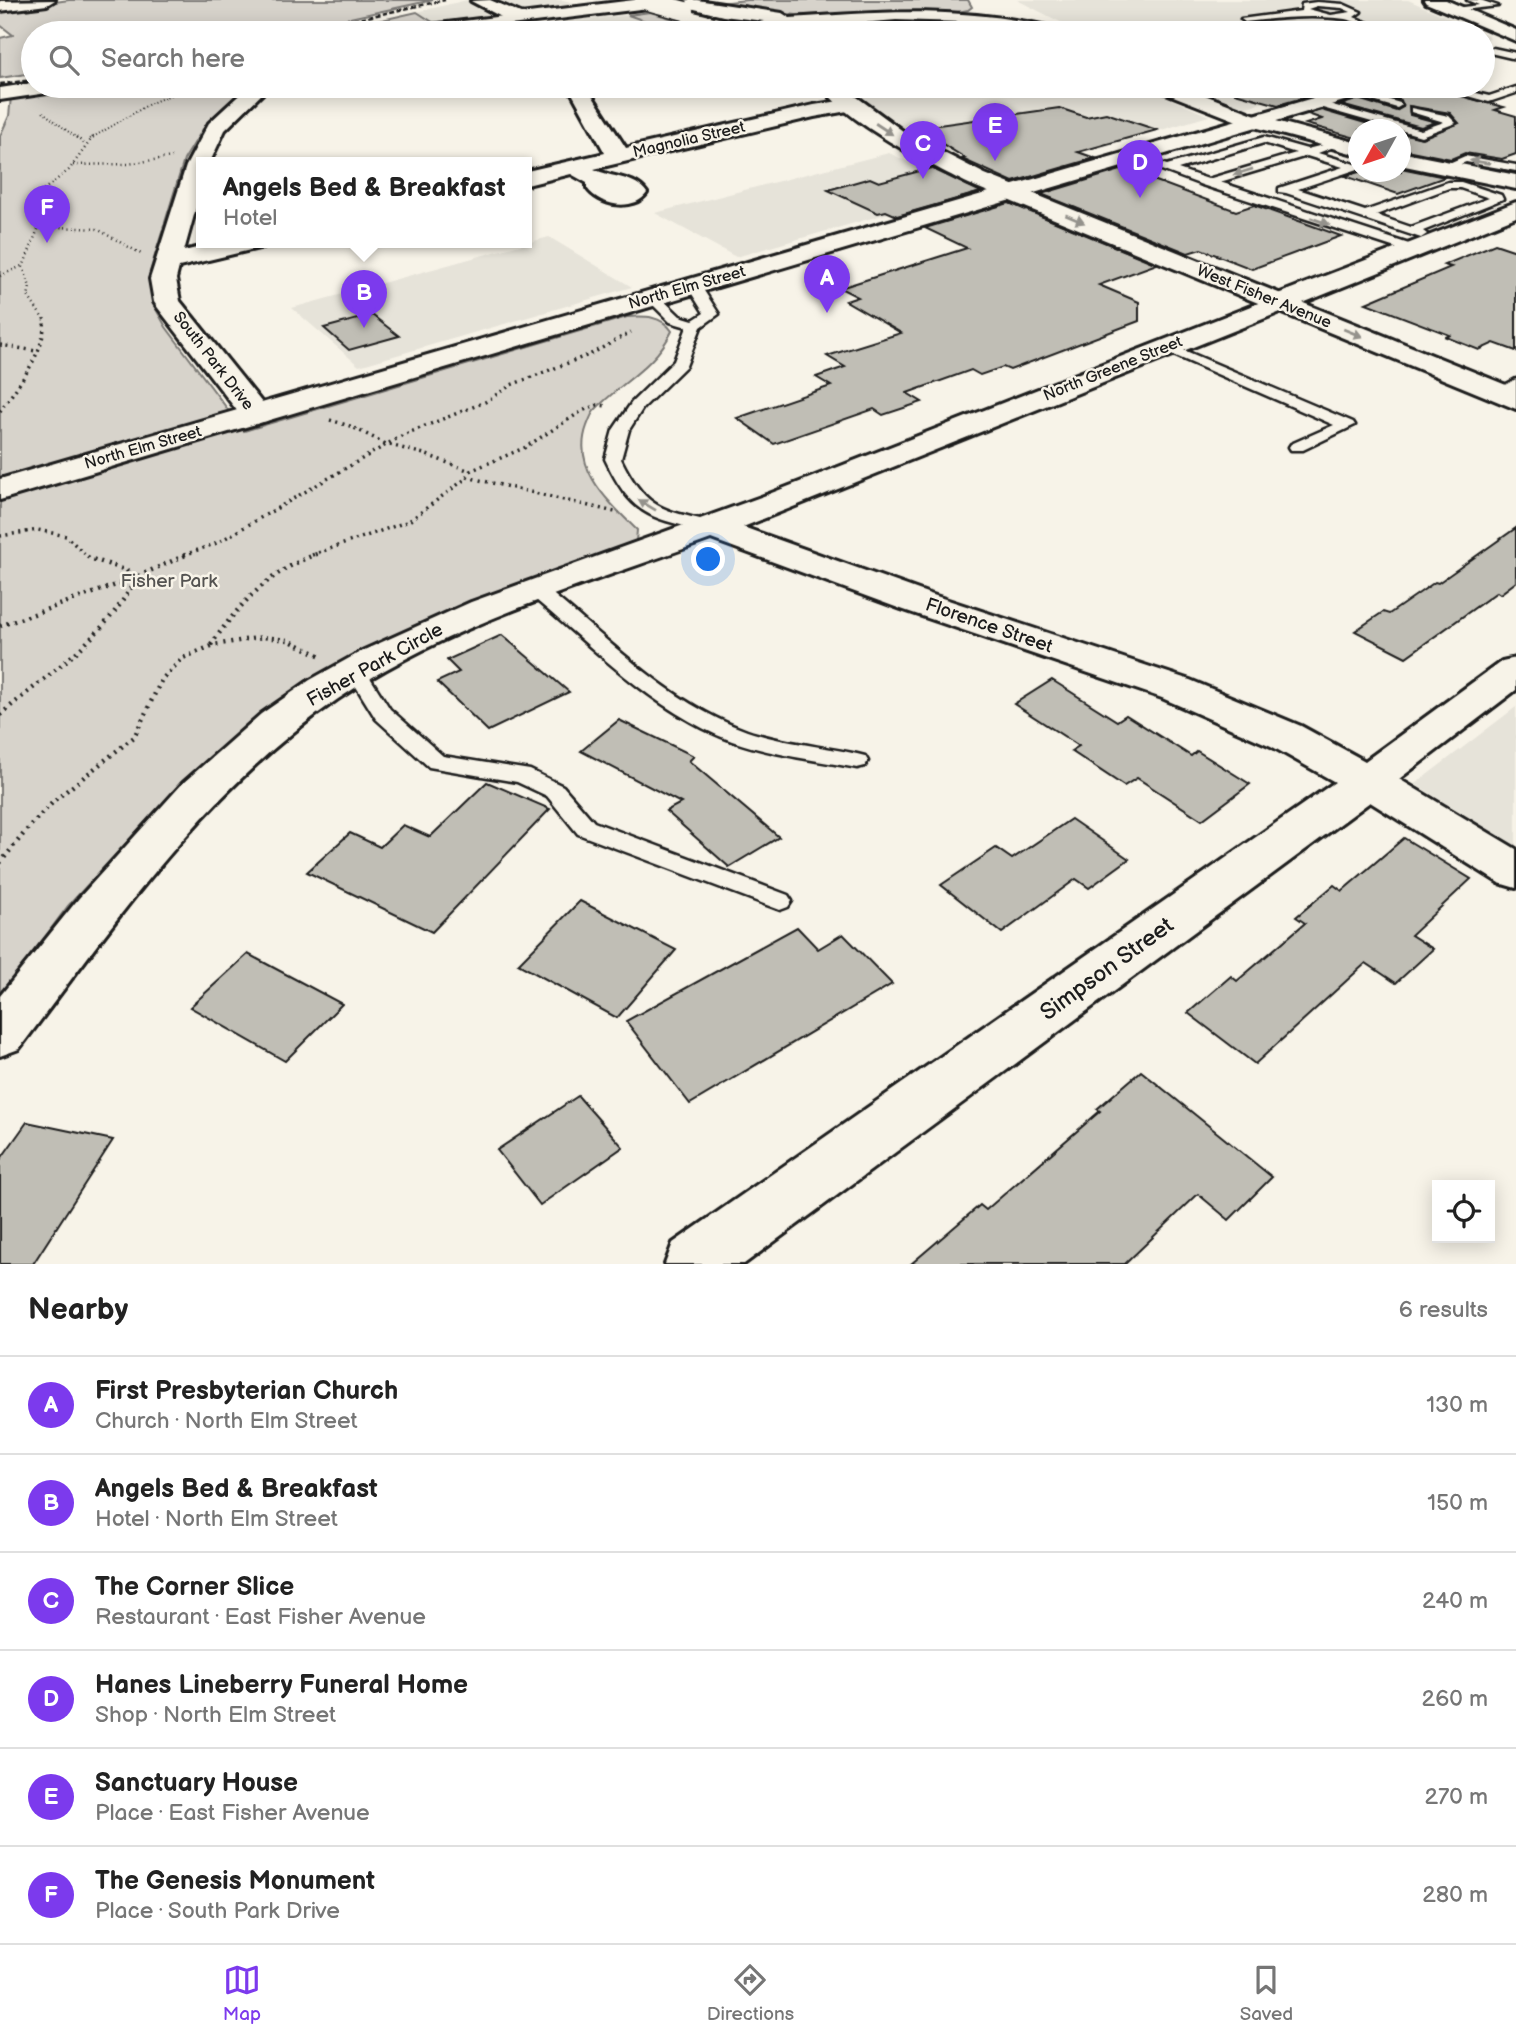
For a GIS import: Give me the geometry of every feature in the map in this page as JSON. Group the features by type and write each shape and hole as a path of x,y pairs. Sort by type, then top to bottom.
{"street":[{"path":"0,6 47,0"},
{"path":"644,0 766,17 962,18 988,21"},
{"path":"480,1 517,18"},
{"path":"962,18 980,9 982,3"},
{"path":"495,21 678,4 724,21"},
{"path":"1441,4 1481,21"},
{"path":"1024,8 1048,21"},
{"path":"535,16 538,21"},
{"path":"797,21 819,19"},
{"path":"1495,27 1516,36"},
{"path":"1495,50 1516,44"},
{"path":"0,94 21,91"},
{"name":"South Park Drive","path":"201,157 216,127 247,98"},
{"path":"584,98 613,149 622,156"},
{"name":"West Fisher Avenue","path":"844,98 879,127 918,149 1012,192 1279,303 1510,392"},
{"path":"1196,98 1254,121 1348,146"},
{"name":"North Elm Street","path":"0,490 1332,98"},
{"name":"Magnolia Street","path":"532,177 814,111 852,105"},
{"path":"1411,160 1516,182"},
{"path":"574,167 598,180"},
{"name":"South Park Drive","path":"196,169 163,279 167,302 256,415"},
{"name":"North Greene Street","path":"710,527 1279,303 1412,240 1439,240 1504,216"},
{"path":"169,262 228,248"},
{"name":"Fisher Park Circle","path":"0,1034 171,820 223,768 278,722 357,672 462,617 710,527"},
{"name":"Florence Street","path":"710,527 914,601 1176,689 1286,736 1368,781 1516,871"},
{"name":"Simpson Street","path":"695,1264 1368,781 1516,670"}],"lane":[{"path":"1470,0 1494,6 1441,4 1470,0"},
{"path":"1244,19 1310,13 1350,16 1361,21"},
{"path":"1495,53 1516,56"},
{"path":"1495,97 1516,90"},
{"path":"1373,98 1397,105"},
{"path":"1315,103 1421,133 1451,123 1445,118 1415,110"},
{"path":"1191,140 1226,151"},
{"path":"1166,169 1264,140 1355,167 1256,199"},
{"path":"1206,183 1335,143"},
{"path":"1131,157 1256,199 1412,240 1458,213 1497,197 1461,185 1448,185 1365,215"},
{"path":"1445,167 1465,159 1516,168"},
{"path":"1287,189 1365,215 1412,240"},
{"path":"1458,213 1504,216"},
{"name":"Florence Street","path":"694,286 712,314 695,325 681,363 637,405 621,430 613,459 626,486 637,500 667,517 710,527"},
{"path":"653,298 674,319 695,325"},
{"path":"1167,347 1347,425 1297,447"},
{"path":"537,590 673,701 701,718 733,734 767,746 808,750 858,761"},
{"path":"357,672 383,714 437,762 522,775 555,791 586,828 780,901"}],"path":[{"path":"1350,16 1387,21"},
{"path":"0,411 47,329 44,315 29,296 30,287 24,265 38,226 28,202 84,153 89,140 163,98"},
{"path":"40,109 86,145"},
{"path":"72,165 128,163 166,158"},
{"path":"38,226 95,228 122,246"},
{"path":"0,276 24,265"},
{"path":"0,626 134,577 232,536 386,444 418,428 485,402 511,386 559,368 626,335"},
{"path":"0,345 36,351"},
{"path":"211,645 232,614 274,576 305,558 409,521 467,477 470,471 524,448 582,411"},
{"path":"370,435 386,444 424,454 470,471"},
{"path":"467,477 610,513"},
{"path":"0,536 38,530 50,531 66,536 89,558 126,570 134,577 134,585 98,631 0,715"},
{"path":"0,863 42,813 65,791 127,745 143,727 164,677 177,662 211,645 279,637 357,672"}],"shaded area":[{"path":"467,0 502,16 466,21 431,21 417,12"},
{"path":"487,0 563,0 586,6 519,14"},
{"path":"1017,0 1408,0 1456,21 1058,21"},
{"path":"628,15 645,21 576,21"},
{"path":"862,98 1168,98 1209,116 1007,175 999,174 918,137"},
{"path":"1217,98 1278,98 1243,108"},
{"path":"889,153 956,184 956,194 736,257 655,213"},
{"path":"549,237 632,287 359,366 292,308 509,248 532,248 532,242"},
{"path":"1516,707 1516,846 1415,784"}],"green space":[{"path":"69,0 433,0 336,21 21,21 21,75 0,78 0,38 13,35 0,25 0,10"},
{"path":"747,0 968,0 972,7 953,13 796,15 710,4"},
{"path":"417,12 431,21 378,21"},
{"path":"650,12 681,21 645,21 628,15"},
{"name":"Fisher Park","path":"11,97 239,98 203,129 184,160 149,275 153,304 166,327 244,431 627,317 658,319 672,331 647,365 594,411 583,442 588,470 605,496 637,530 636,541 449,611 351,661 273,711 165,801 68,906 0,997 0,136 9,116"}],"building":[{"path":"1253,98 1303,98 1278,105"},
{"path":"1393,98 1469,98 1504,107 1495,110 1516,116 1516,154 1502,159 1465,153 1451,159 1411,151 1411,135 1422,138 1459,123 1450,113 1409,106 1410,115 1436,122 1421,127 1411,124 1411,119 1392,119 1341,105 1358,99 1396,111 1403,107 1401,100"},
{"path":"1059,108 1086,117 1106,113 1157,130 1078,152 1095,158 1013,182 962,159 965,158 917,128"},
{"path":"1321,110 1352,119 1348,119 1348,136 1306,124 1322,119 1308,114"},
{"path":"931,168 981,192 897,216 886,211 878,213 828,190 870,178 879,182"},
{"path":"1124,169 1236,211 1254,205 1341,236 1252,269 1201,249 1188,253 1041,194"},
{"path":"1411,170 1445,177 1398,194 1363,182 1411,182"},
{"path":"1009,203 1157,264 1099,285 1139,302 1139,321 1010,370 1003,367 980,375 971,370 907,393 922,402 883,415 874,409 774,444 737,418 831,386 816,377 845,367 827,356 901,333 846,301 858,297 840,288 967,248 925,228"},
{"path":"1495,244 1516,251 1516,351 1494,343 1479,350 1446,337 1450,335 1366,303 1451,267 1444,265"},
{"path":"372,315 399,336 349,350 324,328"},
{"path":"1516,528 1516,582 1500,594 1497,592 1406,657 1355,631 1383,612 1389,614 1435,582 1438,583"},
{"path":"502,635 569,692 488,731 437,682 459,672 447,660"},
{"path":"1052,680 1117,721 1126,715 1191,756 1197,751 1250,784 1202,820 1137,778 1124,786 1071,751 1079,746 1014,704"},
{"path":"619,720 694,756 689,761 779,837 729,867 666,811 681,803 581,751"},
{"path":"487,782 550,809 432,932 307,872 350,833 380,847 403,825 430,837"},
{"path":"1071,819 1129,859 1089,888 1076,879 1002,933 941,885 996,848 1012,859"},
{"path":"1404,838 1471,879 1411,935 1433,949 1396,983 1366,963 1255,1064 1188,1013 1231,976 1237,981 1305,923 1296,917 1334,885 1342,891"},
{"path":"580,901 676,950 617,1018 518,964"},
{"path":"797,927 818,949 843,934 892,984 690,1104 626,1021"},
{"path":"248,954 342,1004 285,1061 190,1007"},
{"path":"1141,1071 1272,1177 1229,1220 1198,1194 1125,1264 911,1264 980,1205 986,1210 1100,1111 1097,1109"},
{"path":"578,1096 623,1147 540,1205 497,1150"},
{"path":"27,1122 113,1140 33,1264 0,1264 0,1160"}],"railway":[{"path":"350,21 445,0"},
{"path":"0,84 21,81"}],"place":[{"name":"Sanctuary House","path":"995,161"},
{"name":"The Corner Slice","path":"923,179"},
{"name":"Hanes Lineberry Funeral Home","path":"1140,198"},
{"name":"The Genesis Monument","path":"47,243"},
{"name":"First Presbyterian Church","path":"827,313"},
{"name":"Angels Bed & Breakfast","path":"364,328"}]}
